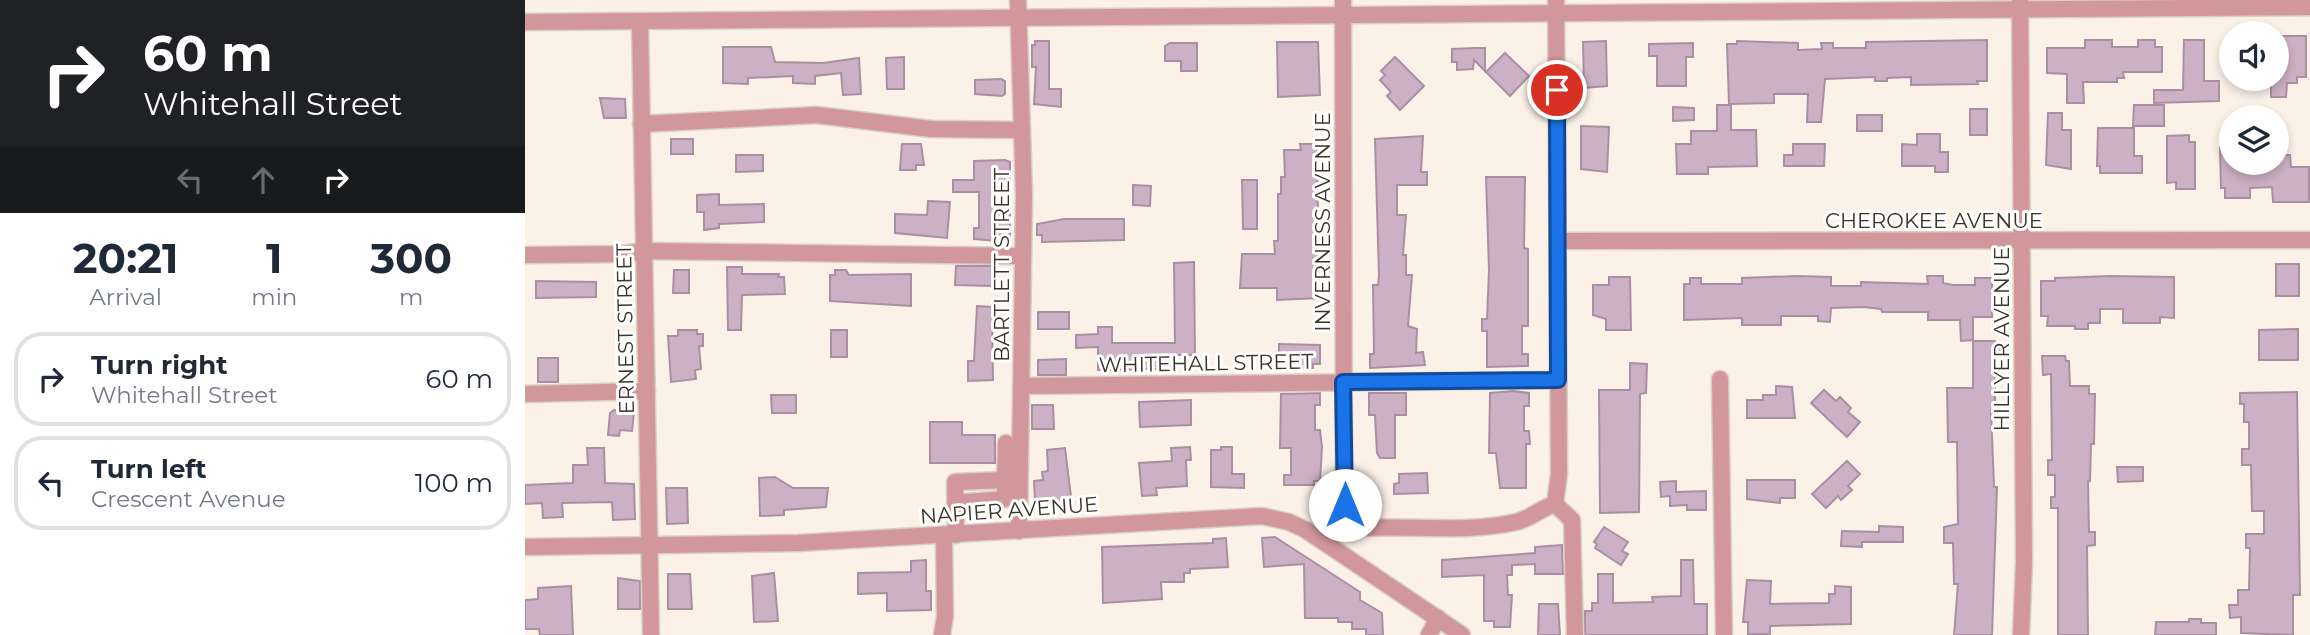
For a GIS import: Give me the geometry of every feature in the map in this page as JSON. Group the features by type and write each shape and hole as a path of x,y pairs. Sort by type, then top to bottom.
{"street":[{"name":"BARTLETT STREET","path":"1018,0 1023,256 1019,531"},
{"name":"HILLYER AVENUE","path":"2020,6 2024,562 2021,635"},
{"path":"1555,504 1559,474 1557,7"},
{"path":"525,22 1261,13 1343,8 2310,7"},
{"name":"INVERNESS AVENUE","path":"1343,8 1344,528"},
{"name":"ERNEST STREET","path":"639,22 652,635"},
{"path":"641,124 817,115 931,129 1022,130"},
{"name":"CHEROKEE AVENUE","path":"1559,241 2310,240"},
{"path":"525,255 622,254 645,251 1023,256"},
{"path":"1720,379 1724,635"},
{"name":"WHITEHALL STREET","path":"1021,386 1558,380"},
{"path":"525,394 647,391"},
{"path":"942,635 955,482 1005,480 1006,443"},
{"path":"1314,535 1344,528 1496,525 1527,519 1555,504"},
{"path":"1555,504 1572,520 1575,635"},
{"name":"NAPIER AVENUE","path":"525,547 798,543 950,536 1246,516 1289,522 1314,535 1462,635"},
{"path":"1429,635 1438,618"}],"building":[{"path":"2289,36 2306,36 2306,77 2297,77 2297,83 2289,83"},
{"path":"1987,40 1987,81 1977,81 1978,84 1911,85 1911,77 1887,78 1887,81 1875,81 1875,77 1825,79 1821,122 1807,122 1808,94 1774,94 1774,103 1729,104 1727,44 1737,44 1737,41 1798,43 1798,50 1822,49 1821,43 1833,43 1833,48 1866,48 1866,42"},
{"path":"2085,40 2112,40 2112,47 2138,47 2138,40 2155,40 2155,47 2162,47 2162,72 2123,72 2124,78 2117,78 2117,82 2083,82 2084,103 2067,103 2067,74 2047,73 2047,48 2085,48"},
{"path":"2184,40 2204,40 2204,81 2219,81 2219,101 2154,103 2154,90 2183,90"},
{"path":"1035,41 1049,41 1049,89 1061,89 1061,107 1034,104 1036,67 1032,67 1032,45 1035,45"},
{"path":"1606,41 1607,86 1584,88 1583,42"},
{"path":"1277,42 1318,42 1320,95 1278,97"},
{"path":"1170,43 1197,43 1197,71 1181,71 1181,61 1165,61 1165,46"},
{"path":"1693,43 1693,57 1686,57 1686,86 1657,86 1657,56 1649,56 1649,44"},
{"path":"723,47 771,47 775,62 823,63 859,58 861,94 843,95 841,73 815,76 815,84 793,83 793,76 748,78 748,84 723,83"},
{"path":"1485,48 1485,71 1474,60 1473,69 1457,70 1457,62 1452,62 1452,49"},
{"path":"1505,53 1529,76 1510,96 1486,72"},
{"path":"904,57 904,89 887,89 886,58"},
{"path":"1395,57 1424,86 1400,110 1387,96 1391,92 1380,80 1385,75 1381,71"},
{"path":"975,80 1005,81 1005,94 1002,96 975,94"},
{"path":"2271,91 2286,91 2286,97 2271,97"},
{"path":"600,98 625,99 626,118 604,118"},
{"path":"1717,105 1731,105 1731,130 1756,130 1757,166 1708,167 1708,174 1677,174 1676,144 1691,144 1691,131 1717,131"},
{"path":"2134,105 2164,105 2164,126 2133,126"},
{"path":"1673,107 1694,108 1694,120 1673,121"},
{"path":"1970,109 1987,109 1987,135 1970,135"},
{"path":"2048,113 2062,113 2062,130 2071,130 2071,169 2046,165"},
{"path":"1857,115 1882,115 1882,131 1857,131"},
{"path":"1581,126 1609,127 1607,172 1581,169"},
{"path":"2098,128 2134,128 2134,156 2142,156 2142,173 2100,173 2100,166 2097,166"},
{"path":"1917,134 1940,134 1940,152 1948,152 1948,172 1935,172 1935,166 1902,166 1902,144 1917,145"},
{"path":"2189,135 2189,142 2195,142 2195,189 2176,189 2176,182 2167,183 2167,136"},
{"path":"1423,136 1421,172 1427,172 1427,185 1397,185 1397,215 1406,215 1403,255 1406,255 1406,275 1412,275 1408,326 1417,329 1416,353 1423,352 1425,365 1370,368 1370,354 1374,354 1373,285 1378,285 1379,276 1375,139"},
{"path":"671,139 693,139 693,154 671,154"},
{"path":"902,144 921,144 924,165 916,165 916,170 900,170"},
{"path":"1300,144 1317,144 1319,298 1277,300 1277,288 1240,288 1242,254 1275,254 1274,241 1278,241 1278,194 1281,194 1281,177 1285,177 1284,150 1301,150"},
{"path":"1793,144 1825,144 1824,166 1784,166 1784,155 1793,155"},
{"path":"736,155 763,155 763,171 736,172"},
{"path":"2289,155 2291,167 2309,167 2309,202 2273,202 2272,187 2250,188 2250,198 2225,198 2225,188 2221,188 2221,175 2289,175"},
{"path":"974,161 1010,162 1010,242 974,239 974,228 979,228 979,192 953,192 953,180 974,180"},
{"path":"1486,177 1525,177 1524,248 1528,249 1528,326 1522,326 1522,354 1528,354 1528,366 1487,367 1487,331 1482,331 1482,319 1487,319 1489,270"},
{"path":"1242,180 1257,180 1257,229 1243,229"},
{"path":"1133,185 1151,186 1150,206 1133,205"},
{"path":"719,194 719,205 764,204 764,222 719,224 719,228 704,230 704,212 697,212 697,195"},
{"path":"928,201 950,202 947,238 895,233 895,214 927,215"},
{"path":"1064,219 1124,219 1124,240 1042,242 1042,235 1037,235 1037,224"},
{"path":"1194,262 1195,355 1158,355 1159,369 1098,370 1098,347 1076,348 1076,335 1098,334 1098,327 1112,327 1112,343 1175,343 1174,263"},
{"path":"2276,264 2299,264 2299,296 2276,296"},
{"path":"956,266 993,266 997,268 996,283 992,286 955,285"},
{"path":"727,267 742,267 742,274 779,274 778,277 784,277 785,294 742,295 741,330 728,330"},
{"path":"674,270 689,270 689,293 673,293"},
{"path":"835,270 846,270 849,275 911,274 911,306 830,301 830,275 835,275"},
{"path":"1927,276 1943,276 1943,283 1953,285 1975,285 1975,278 1992,278 1992,317 1973,317 1973,340 1961,341 1960,320 1928,320 1928,312 1882,312 1881,309 1864,307 1831,308 1830,322 1818,321 1818,316 1781,316 1781,325 1742,325 1742,318 1684,320 1684,284 1690,284 1690,278 1701,278 1701,284 1742,284 1742,278 1831,277 1831,286 1861,286 1861,282 1928,284"},
{"path":"2111,276 2174,277 2174,318 2160,317 2160,323 2123,323 2123,309 2100,309 2100,323 2088,323 2088,329 2047,326 2048,316 2041,316 2041,281"},
{"path":"1609,277 1630,277 1631,330 1606,330 1606,319 1593,315 1593,285 1609,285"},
{"path":"536,281 596,282 596,297 536,298"},
{"path":"977,306 992,307 993,380 968,381 968,361 974,361"},
{"path":"1038,312 1069,312 1069,329 1038,329"},
{"path":"2298,329 2298,360 2259,360 2259,330"},
{"path":"678,330 697,330 697,334 703,334 703,346 699,346 701,369 695,370 696,379 671,382 668,336 678,336"},
{"path":"831,330 847,330 847,357 831,357"},
{"path":"1973,341 1995,341 1995,348 2000,348 2001,365 1996,365 1995,373 1995,410 1991,410 1994,487 1997,487 1992,635 1954,635 1958,584 1954,584 1953,543 1944,543 1944,527 1958,524 1957,442 1948,442 1947,388 1973,388"},
{"path":"1279,344 1320,345 1320,364 1313,364 1313,368 1279,367"},
{"path":"2042,356 2065,356 2066,361 2069,361 2070,386 2089,386 2089,394 2095,394 2094,444 2091,444 2088,481 2089,532 2095,532 2095,545 2087,546 2088,635 2058,635 2058,508 2051,508 2051,497 2055,497 2055,475 2048,475 2048,460 2052,460 2051,374 2043,375"},
{"path":"538,358 558,358 558,382 538,382"},
{"path":"1066,359 1066,375 1038,375 1038,360"},
{"path":"1630,363 1647,364 1646,393 1640,394 1639,512 1600,513 1599,390 1630,390"},
{"path":"1776,386 1792,387 1795,418 1747,418 1747,400 1763,400 1763,395 1776,395"},
{"path":"1824,390 1836,401 1840,397 1851,408 1848,412 1860,422 1847,437 1811,403"},
{"path":"2297,392 2300,595 2293,595 2293,635 2241,633 2241,617 2230,618 2229,605 2238,605 2238,590 2249,590 2250,548 2246,548 2246,534 2264,534 2264,511 2252,511 2251,465 2242,465 2242,449 2249,449 2249,422 2244,422 2244,404 2240,404 2240,393"},
{"path":"1320,393 1320,405 1315,405 1315,430 1320,430 1322,447 1320,481 1314,481 1314,485 1284,485 1284,475 1291,475 1291,448 1280,448 1281,394"},
{"path":"1369,393 1406,393 1406,415 1395,415 1395,458 1380,458 1377,453 1375,415 1369,415"},
{"path":"1490,393 1529,393 1529,406 1524,406 1524,431 1529,431 1530,444 1526,444 1526,488 1500,488 1496,453 1489,453"},
{"path":"771,395 796,395 796,413 772,413"},
{"path":"1191,400 1191,425 1140,427 1139,402"},
{"path":"1032,405 1053,405 1054,429 1032,429"},
{"path":"614,410 634,412 632,431 620,430 619,436 608,435 610,413"},
{"path":"930,422 962,422 962,435 995,435 995,463 930,463"},
{"path":"1190,447 1191,460 1186,460 1187,486 1156,488 1157,495 1142,496 1139,463 1172,461 1171,448"},
{"path":"1221,447 1232,447 1232,474 1244,474 1244,488 1211,487 1211,450 1221,450"},
{"path":"587,448 604,448 605,483 634,484 635,519 613,520 612,502 562,503 563,517 543,518 542,503 525,504 525,485 573,483 573,465 588,465"},
{"path":"1065,448 1071,497 1066,497 1067,502 1041,504 1035,501 1034,481 1043,480 1042,472 1048,471 1047,450"},
{"path":"1847,461 1860,474 1848,486 1852,490 1841,500 1838,496 1826,508 1812,494"},
{"path":"2117,467 2143,467 2143,481 2118,482"},
{"path":"1427,473 1428,493 1394,494 1394,484 1399,483 1399,474"},
{"path":"775,477 793,488 828,488 826,507 784,510 784,515 760,516 759,478"},
{"path":"1747,480 1795,480 1795,498 1780,498 1780,503 1747,499"},
{"path":"1676,481 1676,492 1706,491 1706,510 1687,510 1687,505 1670,506 1670,496 1661,497 1660,482"},
{"path":"666,488 687,488 688,523 667,524"},
{"path":"1879,526 1903,527 1903,542 1862,542 1862,547 1841,546 1842,531 1879,532"},
{"path":"1604,527 1628,542 1622,551 1628,554 1621,565 1595,548 1597,544 1594,542"},
{"path":"1275,537 1360,592 1360,600 1382,613 1383,635 1366,635 1366,629 1352,629 1352,622 1338,622 1338,618 1305,618 1304,564 1264,567 1262,538"},
{"path":"1226,538 1228,567 1190,569 1190,573 1184,573 1184,582 1161,582 1162,599 1103,603 1102,547 1213,543 1213,539"},
{"path":"1562,545 1563,574 1535,574 1535,564 1512,565 1512,575 1507,575 1508,595 1512,595 1510,627 1494,627 1494,621 1484,621 1484,575 1442,577 1442,560 1535,553 1535,547"},
{"path":"926,560 926,591 931,591 931,610 887,611 887,593 858,594 858,573 911,572 911,561"},
{"path":"1681,560 1693,560 1694,604 1707,604 1707,635 1585,635 1585,611 1592,611 1592,603 1598,603 1598,574 1613,574 1613,603 1653,602 1652,597 1681,596"},
{"path":"774,573 778,621 754,622 752,576"},
{"path":"668,574 690,574 692,609 668,609"},
{"path":"618,578 640,581 640,609 618,609"},
{"path":"1747,580 1771,581 1770,604 1829,603 1829,594 1835,594 1835,586 1851,587 1851,624 1770,626 1770,634 1748,634 1748,622 1743,622"},
{"path":"571,586 573,635 540,635 539,629 525,629 525,600 538,599 538,588"},
{"path":"1539,604 1558,604 1560,635 1538,635"},
{"path":"2189,619 2201,619 2201,623 2216,623 2216,635 2155,635 2156,622 2189,622"}],"route":[{"path":"1345,505 1343,382 1558,380 1557,90"}]}
